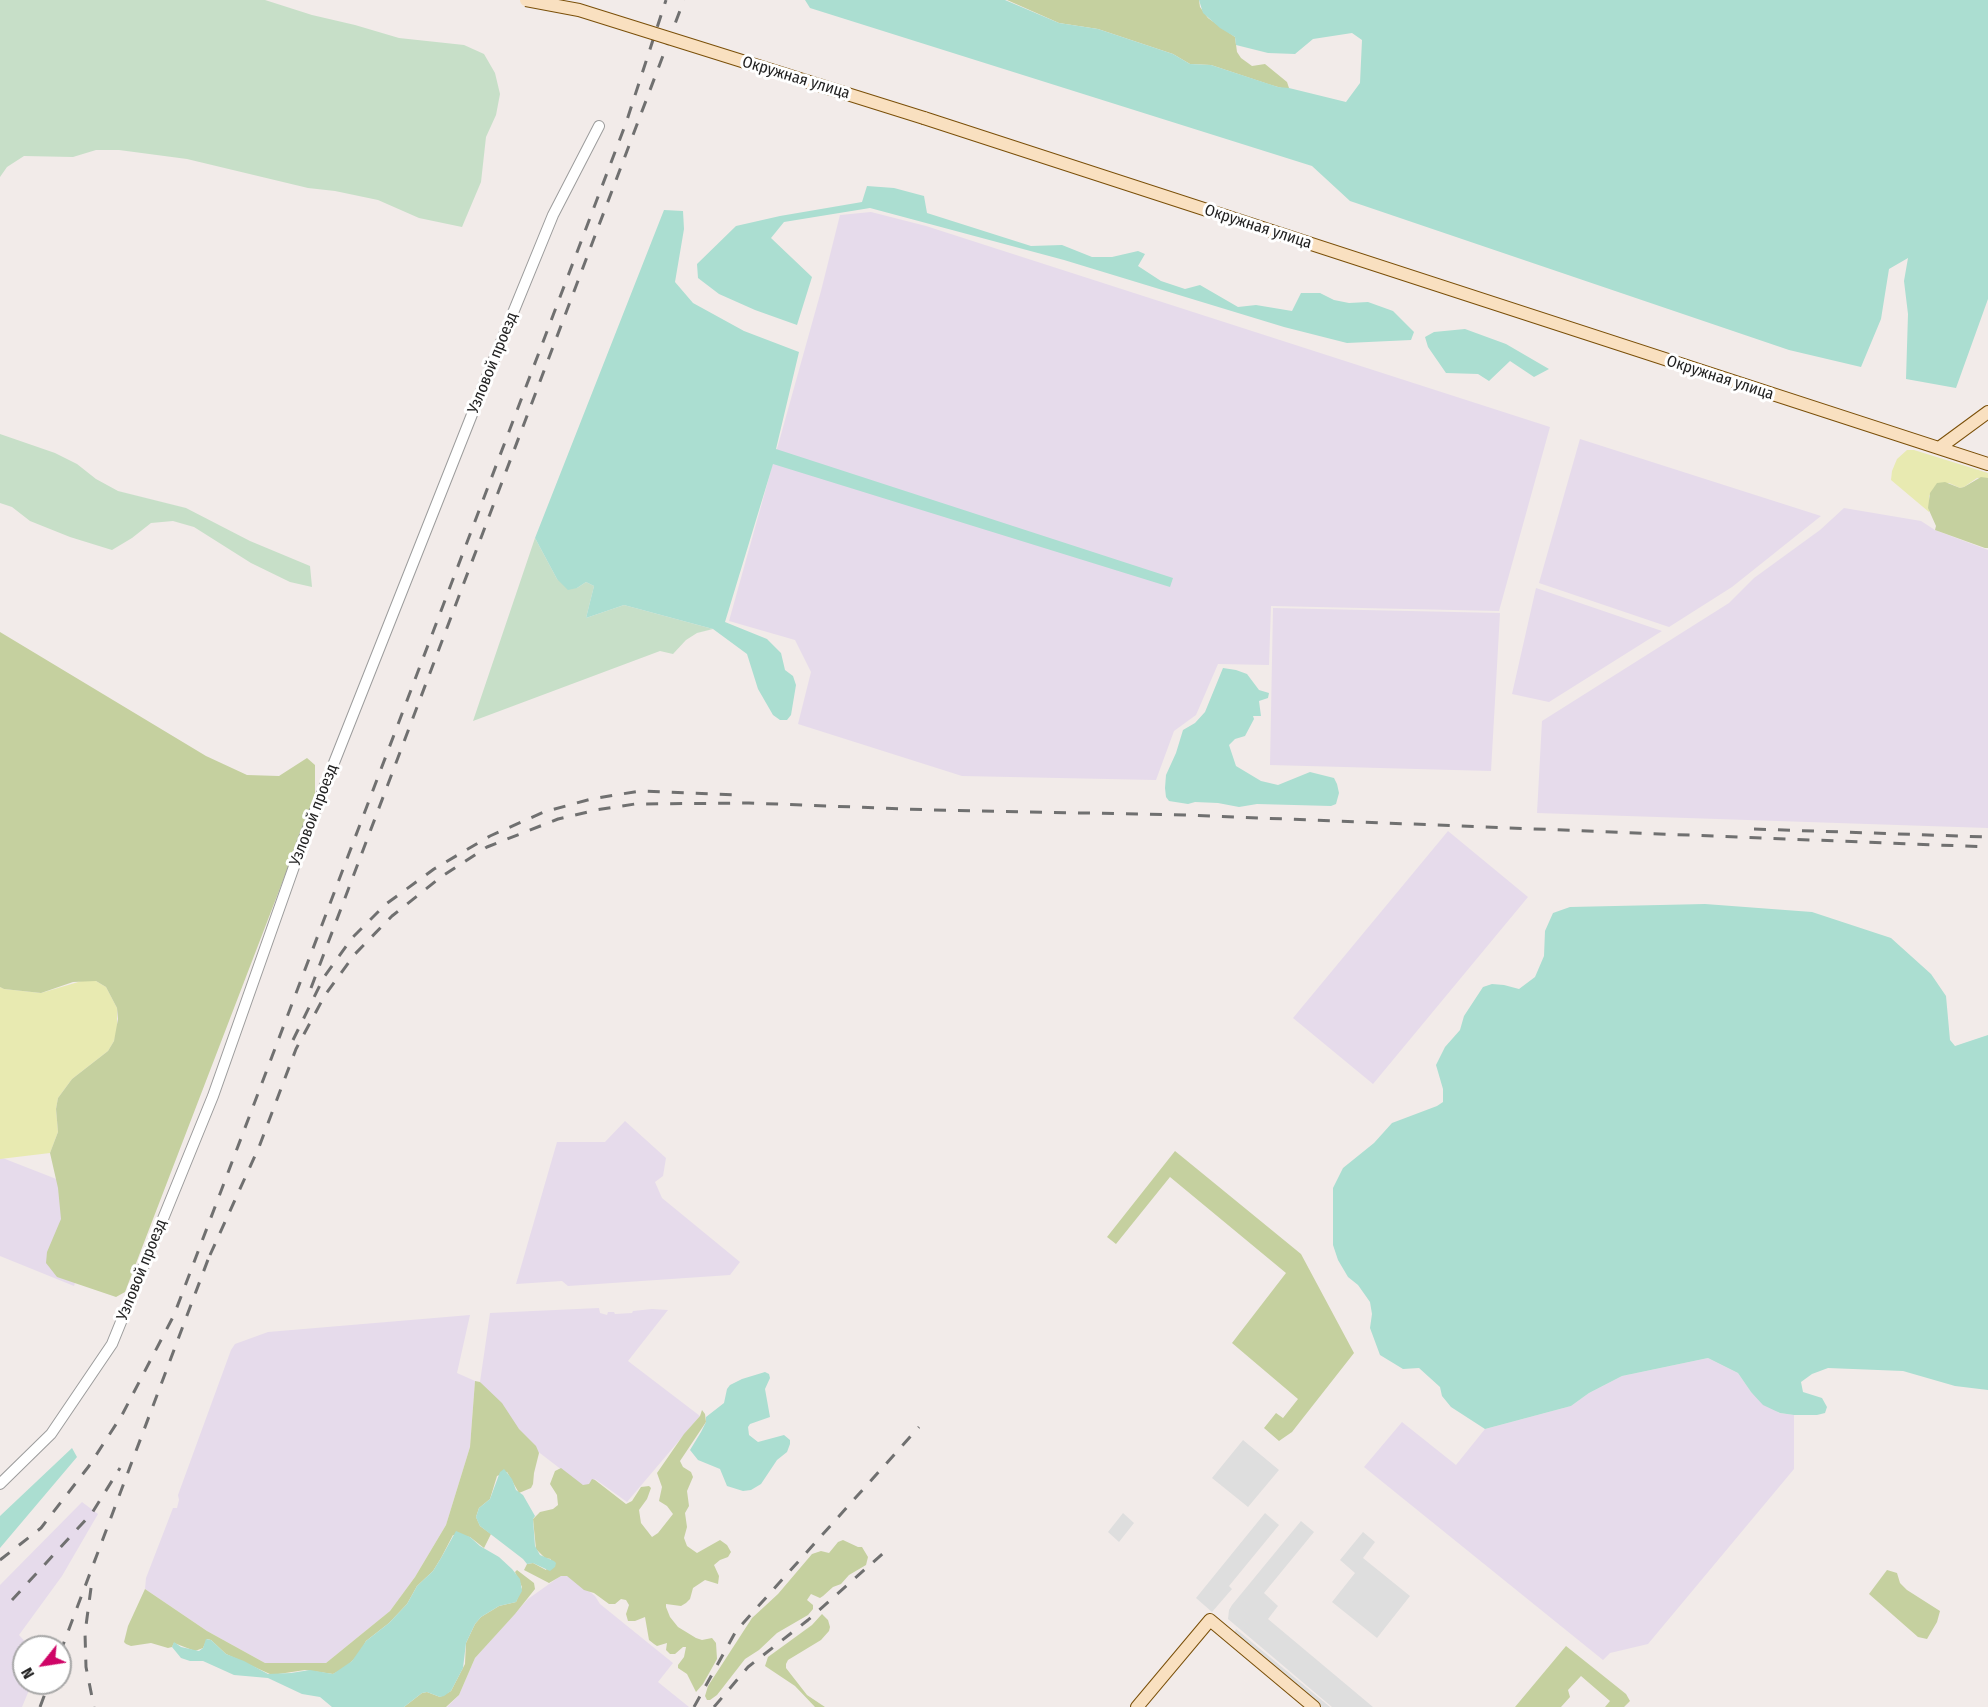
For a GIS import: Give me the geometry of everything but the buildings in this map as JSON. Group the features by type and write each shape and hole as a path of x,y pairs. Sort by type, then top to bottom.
{"main road":[{"name":"Окружная улица","path":"526,0 579,10 924,118 1988,464"},
{"path":"1939,448 1988,412"},
{"path":"1137,1707 1210,1620 1314,1707"}],"street":[{"name":"Узловой проезд","path":"0,1484 51,1434 112,1344 213,1096 303,841 490,369 553,215 599,126"}],"shaded area":[{"path":"0,0 265,0 399,38 464,45 484,54 495,73 500,94 496,115 486,137 481,182 462,227 419,218 378,200 308,188 187,159 119,150 96,150 73,157 24,156 7,167 0,177"},
{"path":"805,0 1005,0 1059,23 1098,29 1173,54 1190,64 1211,65 1278,87 1346,102 1360,83 1362,40 1352,33 1313,39 1295,54 1268,53 1236,45 1235,37 1203,13 1199,0 1988,0 1988,299 1956,388 1906,379 1908,314 1904,281 1908,258 1889,269 1881,319 1861,367 1789,350 1350,201 1312,166 810,8"},
{"path":"1007,0 1199,0 1200,7 1208,18 1235,37 1237,52 1241,58 1252,66 1265,64 1287,82 1289,88 1271,85 1211,65 1190,64 1173,54 1098,29 1059,23"},
{"path":"867,186 894,188 924,196 927,213 1031,246 1062,245 1092,257 1112,257 1138,251 1145,254 1138,266 1161,281 1185,289 1200,285 1238,307 1256,305 1292,311 1301,293 1320,293 1334,300 1349,303 1368,302 1393,311 1414,332 1411,340 1347,343 1284,327 1064,260 870,208 784,222 771,238 812,277 797,325 719,294 698,278 697,264 736,226 862,202"},
{"path":"664,210 683,211 684,229 675,282 693,303 744,331 799,352 776,449 1173,578 1170,587 773,464 725,622 767,639 781,653 785,670 793,676 796,685 791,715 787,720 780,720 773,715 758,689 747,654 713,629 624,605 586,618 594,586 586,582 577,588 568,590 557,579 535,538"},
{"path":"871,212 926,226 1550,427 1499,611 1271,606 1269,665 1218,664 1196,715 1174,731 1156,780 962,776 798,724 811,672 795,640 729,621 840,215"},
{"path":"1465,329 1506,344 1549,369 1534,377 1510,361 1489,381 1478,374 1446,373 1428,347 1425,337 1434,332"},
{"path":"0,434 55,453 77,464 96,479 118,491 186,508 250,541 310,566 312,587 290,582 251,563 194,527 173,521 151,523 112,550 30,521 12,507 0,503"},
{"path":"1580,439 1821,516 1732,587 1669,627 1539,583"},
{"path":"1907,450 1914,450 1988,473 1988,478 1977,478 1960,488 1949,483 1937,484 1929,496 1929,512 1891,480 1897,459"},
{"path":"1981,477 1988,478 1988,548 1935,530 1936,526 1928,508 1930,493 1937,483 1945,482 1960,488"},
{"path":"1844,508 1921,521 1935,530 1988,550 1988,828 1537,813 1542,721 1729,603 1754,578 1820,530"},
{"path":"535,538 557,579 577,588 586,582 594,586 586,618 624,605 713,629 697,633 686,640 673,654 660,651 473,721"},
{"path":"1536,588 1662,631 1549,702 1512,694"},
{"path":"1273,608 1500,613 1491,771 1270,765"},
{"path":"0,632 206,756 247,775 279,776 307,758 315,765 315,797 125,1292 116,1297 57,1277 46,1263 47,1252 61,1219 58,1188 50,1153 58,1132 56,1109 58,1098 72,1079 108,1051 114,1041 118,1019 117,1008 106,987 96,981 73,982 41,993 0,987"},
{"path":"1223,668 1247,674 1259,690 1269,693 1268,698 1259,701 1261,716 1253,716 1254,719 1245,736 1235,739 1229,745 1236,766 1261,781 1278,785 1310,772 1334,778 1339,793 1336,804 1331,806 1257,804 1239,807 1218,803 1188,804 1169,801 1166,797 1166,775 1183,730 1195,723 1205,712"},
{"path":"1448,831 1528,897 1373,1084 1293,1018"},
{"path":"1705,904 1812,912 1891,938 1931,974 1946,996 1950,1040 1955,1046 1988,1035 1988,1390 1955,1386 1903,1371 1828,1368 1812,1374 1801,1382 1803,1392 1822,1398 1827,1407 1825,1413 1794,1415 1780,1413 1763,1405 1738,1373 1708,1358 1622,1376 1589,1393 1571,1406 1485,1429 1451,1407 1442,1396 1440,1387 1419,1368 1403,1369 1380,1355 1370,1328 1372,1314 1370,1302 1358,1285 1348,1277 1338,1260 1333,1245 1333,1188 1343,1168 1374,1143 1392,1123 1443,1102 1443,1089 1436,1065 1445,1047 1460,1030 1464,1016 1483,987 1492,984 1519,989 1535,977 1544,956 1545,931 1553,913 1570,907"},
{"path":"85,980 96,981 106,987 117,1008 117,1030 114,1041 108,1051 72,1079 58,1098 56,1109 58,1132 50,1153 0,1159 0,987 41,993"},
{"path":"625,1121 666,1158 663,1176 655,1182 662,1198 740,1262 730,1275 568,1286 562,1281 516,1284 557,1142 605,1142"},
{"path":"1175,1151 1301,1254 1354,1353 1292,1432 1279,1441 1264,1428 1276,1413 1283,1418 1298,1399 1232,1343 1286,1273 1170,1177 1116,1244 1107,1237"},
{"path":"0,1157 105,1198 74,1286 0,1256"},
{"path":"599,1308 600,1313 607,1315 608,1312 615,1314 652,1309 668,1310 628,1361 700,1416 627,1502 595,1479 588,1490 519,1437 480,1382 490,1313"},
{"path":"470,1315 457,1373 475,1381 470,1447 446,1525 415,1577 390,1611 326,1663 265,1663 207,1631 145,1589 146,1578 173,1508 177,1508 178,1495 235,1344 268,1332"},
{"path":"1708,1358 1738,1373 1751,1392 1779,1413 1794,1415 1794,1469 1648,1644 1610,1653 1603,1660 1364,1467 1402,1422 1456,1465 1485,1429 1571,1406 1589,1393 1622,1376"},
{"path":"765,1372 770,1378 765,1389 770,1417 750,1424 749,1435 758,1442 784,1435 790,1440 790,1444 787,1452 777,1460 761,1484 751,1490 743,1491 727,1486 720,1469 698,1460 690,1450 706,1422 706,1417 724,1403 730,1385"},
{"path":"475,1381 480,1382 502,1403 519,1429 536,1446 539,1453 533,1484 531,1488 519,1493 507,1472 497,1476 490,1499 479,1508 476,1517 480,1526 491,1534 484,1548 470,1537 453,1535 433,1571 417,1586 407,1604 389,1623 366,1641 359,1654 345,1668 333,1674 305,1670 272,1675 226,1654 207,1639 203,1648 195,1651 174,1643 168,1648 151,1643 131,1646 124,1642 128,1626 145,1589 207,1631 265,1663 326,1663 390,1611 415,1577 446,1525 470,1447"},
{"path":"702,1410 706,1422 680,1461 693,1477 687,1491 689,1506 685,1513 687,1527 684,1538 687,1546 697,1553 720,1540 731,1552 728,1557 714,1565 719,1576 718,1584 705,1580 693,1588 690,1599 686,1603 681,1606 666,1604 670,1617 678,1627 696,1638 702,1640 712,1638 716,1643 717,1659 696,1692 687,1674 678,1668 686,1647 675,1654 670,1654 666,1650 667,1643 657,1646 654,1644 649,1640 645,1617 628,1621 626,1614 629,1605 626,1600 621,1599 615,1604 609,1604 594,1593 584,1590 567,1576 561,1576 549,1583 524,1570 527,1564 533,1563 546,1570 551,1559 545,1558 536,1549 533,1519 540,1512 553,1509 558,1505 557,1495 550,1484 555,1471 561,1468 583,1485 589,1484 592,1479 595,1480 626,1504 632,1501 641,1487 649,1486 651,1488 647,1499 639,1510 641,1523 652,1537 658,1533 673,1514 659,1501 662,1487 657,1473 684,1434 700,1416"},
{"path":"1243,1440 1279,1470 1248,1507 1212,1478"},
{"path":"72,1448 77,1457 0,1548 0,1516"},
{"path":"504,1469 535,1516 533,1519 535,1546 540,1555 556,1563 550,1571 533,1563 527,1564 478,1522 476,1517 479,1508 490,1499 500,1472"},
{"path":"82,1502 98,1514 62,1576 19,1635 12,1635 12,1695 27,1695 22,1707 0,1707 0,1585"},
{"path":"1123,1513 1134,1523 1119,1542 1108,1532"},
{"path":"1265,1513 1279,1525 1229,1586 1232,1589 1212,1612 1196,1598"},
{"path":"1301,1521 1314,1532 1264,1593 1278,1606 1268,1619 1373,1707 1332,1707 1228,1619 1232,1605"},
{"path":"456,1531 470,1537 499,1557 520,1579 522,1591 516,1602 499,1606 481,1617 475,1624 466,1643 463,1668 451,1691 444,1696 422,1693 404,1707 332,1707 320,1697 302,1694 268,1678 234,1675 203,1661 181,1658 172,1647 174,1642 181,1647 199,1651 203,1648 206,1639 211,1640 226,1654 268,1674 310,1670 333,1674 352,1661 366,1641 389,1623 407,1604 417,1586 433,1571"},
{"path":"1363,1532 1375,1542 1363,1558 1410,1596 1377,1638 1332,1602 1355,1573 1340,1560"},
{"path":"843,1540 862,1547 868,1557 866,1565 820,1598 811,1594 807,1600 813,1605 813,1609 808,1615 777,1633 759,1650 745,1659 717,1695 707,1700 705,1696 708,1686 752,1618 778,1594 812,1554 821,1551 829,1553 838,1542"},
{"path":"517,1570 534,1583 535,1589 475,1658 459,1695 446,1707 404,1707 422,1693 427,1692 440,1697 451,1691 465,1664 466,1643 475,1624 481,1617 499,1606 516,1602 522,1587 515,1572"},
{"path":"1887,1570 1897,1573 1900,1583 1907,1590 1940,1611 1937,1622 1927,1639 1918,1637 1869,1594"},
{"path":"566,1572 595,1596 600,1604 673,1663 658,1682 689,1707 447,1707 459,1695 475,1658 528,1599"},
{"path":"822,1614 828,1620 829,1631 821,1640 788,1660 786,1664 786,1668 807,1695 825,1707 815,1707 795,1686 765,1666 768,1657 812,1625"},
{"path":"1236,1629 1330,1707 1322,1707 1234,1633"},
{"path":"1566,1646 1626,1694 1630,1701 1624,1707 1605,1707 1610,1701 1581,1676 1568,1690 1570,1697 1561,1707 1515,1707"}],"railway":[{"path":"0,1560 41,1528 89,1466 122,1415 174,1315 626,123 666,0"},
{"path":"311,988 684,0"},
{"path":"293,1040 324,977 352,938 386,904 434,869 490,836 544,812 591,799 640,791 738,795"},
{"path":"210,1255 259,1147 296,1049 325,995 355,954 392,916 441,877 487,847 558,819 596,810 635,804 749,803 932,810 1185,815 1988,847"},
{"path":"1754,829 1988,837"},
{"path":"67,1635 212,1249"},
{"path":"694,1707 736,1631 919,1427"},
{"path":"12,1600 92,1513 120,1468"},
{"path":"714,1707 748,1667 808,1620 889,1548"},
{"path":"91,1588 85,1633 86,1667 94,1707"},
{"path":"40,1707 44,1695"}]}
